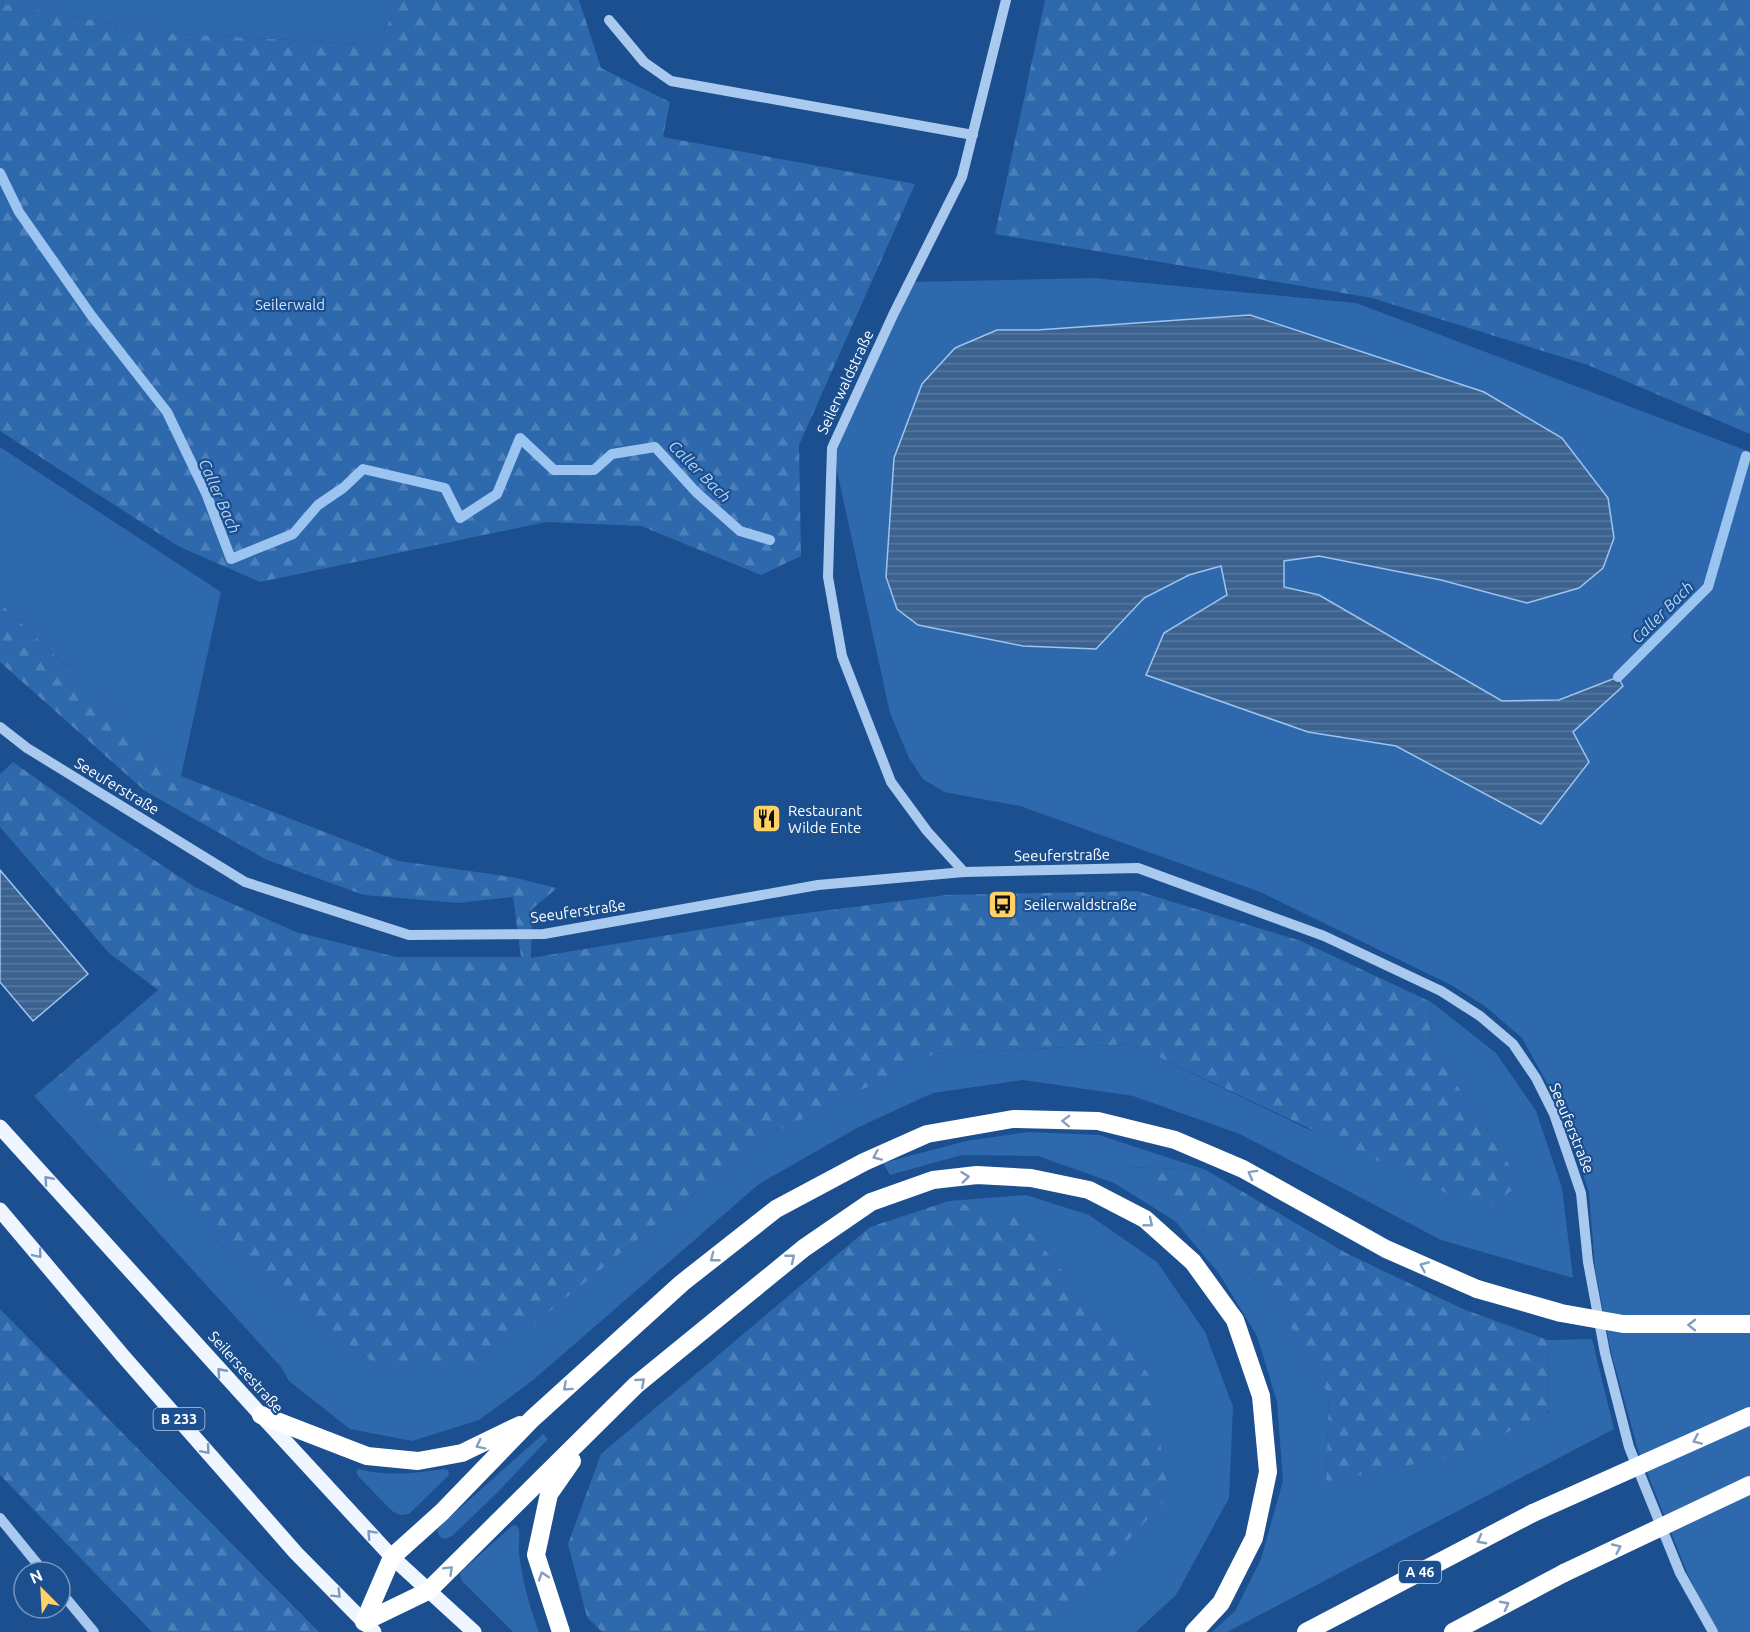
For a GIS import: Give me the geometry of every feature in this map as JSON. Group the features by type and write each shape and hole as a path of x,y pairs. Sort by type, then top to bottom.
{"highway":[{"path":"369,1627 392,1557 442,1512 532,1419 682,1283 776,1209 864,1162 927,1134 1013,1119 1098,1122 1175,1140 1243,1169 1386,1249 1477,1289 1561,1313 1623,1324 1750,1324"},
{"path":"369,1627 428,1591 636,1385 804,1248 871,1202 933,1180 977,1175 1031,1178 1089,1190 1145,1219 1194,1262 1235,1320 1261,1396 1268,1472 1254,1538 1221,1603 1194,1632"},
{"path":"261,1415 367,1456 418,1461 462,1453 532,1419"},
{"name":"A 46","path":"1306,1632 1533,1513 1750,1416"},
{"path":"561,1632 536,1555 549,1494 599,1423"},
{"path":"1453,1632 1564,1573 1750,1485"}],"main road":[{"name":"Seilerseestraße","path":"0,1127 392,1557 474,1632"},
{"name":"B 233","path":"0,1210 123,1356 296,1553 369,1627"}],"street":[{"name":"Seilerwaldstraße","path":"964,872 927,831 891,782 842,657 828,578 832,447 893,315 962,177 1006,0"},
{"path":"609,20 644,62 670,81 973,135"},
{"name":"Seeuferstraße","path":"0,727 27,748 245,882 409,935 544,934 818,885 964,872 1138,868 1324,936 1442,991 1480,1016 1513,1044 1536,1078 1554,1114 1581,1193 1588,1262 1603,1341 1629,1447 1680,1573 1713,1632"},
{"path":"0,1519 34,1560"},
{"path":"72,1605 94,1632"}],"green space":[{"path":"0,0 400,0 377,45 163,33 0,3"},
{"name":"Seilerwald","path":"400,0 579,0 601,68 670,102 663,137 915,184 799,445 801,556 761,575 641,526 546,522 260,582 178,546 0,431 0,3 163,33 377,45"},
{"path":"1045,0 1750,0 1750,434 1588,365 1372,298 995,234"},
{"path":"1093,278 1356,303 1750,452 1750,1632 1717,1632 1688,1575 1638,1450 1611,1352 1595,1268 1589,1193 1563,1112 1522,1038 1486,1007 1453,986 1260,892 1020,806 944,792 923,779 909,758 890,713 832,448 909,282"},
{"path":"0,447 221,592 181,776 0,603"},
{"path":"0,603 181,776 399,861 512,877 557,888 532,909 531,958 776,917 946,895 1137,891 1301,941 1431,1002 1430,1044 1522,1184 1482,1210 1131,1044 934,1054 764,1138 482,1367 371,1361 228,1252 52,1081 158,990 109,953 0,827 0,774 13,762 110,831 195,887 296,932 396,957 521,957 513,897 459,903 364,895 267,860 145,791 0,662"},
{"path":"1431,1002 1496,1053 1536,1111 1562,1188 1573,1278 1441,1240 1240,1134 1133,1096 1023,1080 933,1093 857,1128 759,1184 532,1381 479,1420 412,1441 350,1429 289,1381 281,1367 34,1096 52,1081 228,1252 371,1361 640,1237 764,1138 933,1054 1131,1044 1308,1129 1522,1184 1430,1044"},
{"path":"1028,1132 1099,1135 1206,1170 1126,1167 1169,1200 1273,1295 1329,1396 1326,1481 1549,1412 1548,1340 1592,1339 1614,1429 1227,1632 1212,1632 1235,1611 1261,1559 1283,1481 1277,1402 1257,1336 1220,1275 1175,1221 1114,1183 1038,1156 962,1155 890,1175 883,1163 966,1141"},
{"path":"1125,1167 1206,1170 1346,1253 1463,1309 1548,1340 1549,1411 1465,1454 1326,1482 1329,1396 1273,1295 1169,1200"},
{"path":"1026,1195 1089,1215 1157,1262 1205,1332 1233,1407 1229,1498 1176,1595 1136,1632 1033,1632 1061,1612 949,1201"},
{"path":"949,1201 1018,1218 1149,1375 1169,1496 1061,1613 1033,1632 602,1632 587,1617 568,1544 601,1454 870,1227"},
{"path":"0,1309 319,1632 152,1632 0,1475"},
{"path":"543,1434 548,1439 496,1494 452,1536 445,1539 440,1537 437,1531 440,1526"},
{"path":"359,1469 391,1474 444,1469 448,1470 449,1475 409,1514 400,1515 392,1511 358,1476 356,1471"},
{"path":"515,1525 519,1530 519,1554 524,1584 539,1632 513,1632 462,1581 460,1574"}],"shaded area":[{"path":"1250,315 1484,392 1562,438 1608,498 1614,538 1603,568 1579,588 1527,603 1441,580 1319,556 1284,561 1284,587 1319,595 1502,701 1559,700 1618,677 1623,686 1573,732 1589,762 1541,824 1396,746 1308,732 1146,675 1164,633 1227,595 1221,566 1189,575 1144,598 1096,649 1023,646 918,625 897,609 886,577 894,458 922,384 955,348 997,330 1037,330"},
{"path":"0,870 88,974 33,1021 0,982"}],"waterway":[{"name":"Caller Bach","path":"0,173 19,212 91,315 167,412 206,493 231,559 293,534 318,505 343,488 363,469 445,488 460,518 497,494 520,438 554,470 594,470 612,454 655,447 696,492 740,531 770,540"},
{"name":"Caller Bach","path":"1618,677 1708,587 1746,456"}],"place":[{"name":"Restaurant Wilde Ente","path":"767,819"},
{"name":"Seilerwaldstraße","path":"1003,904"}]}
